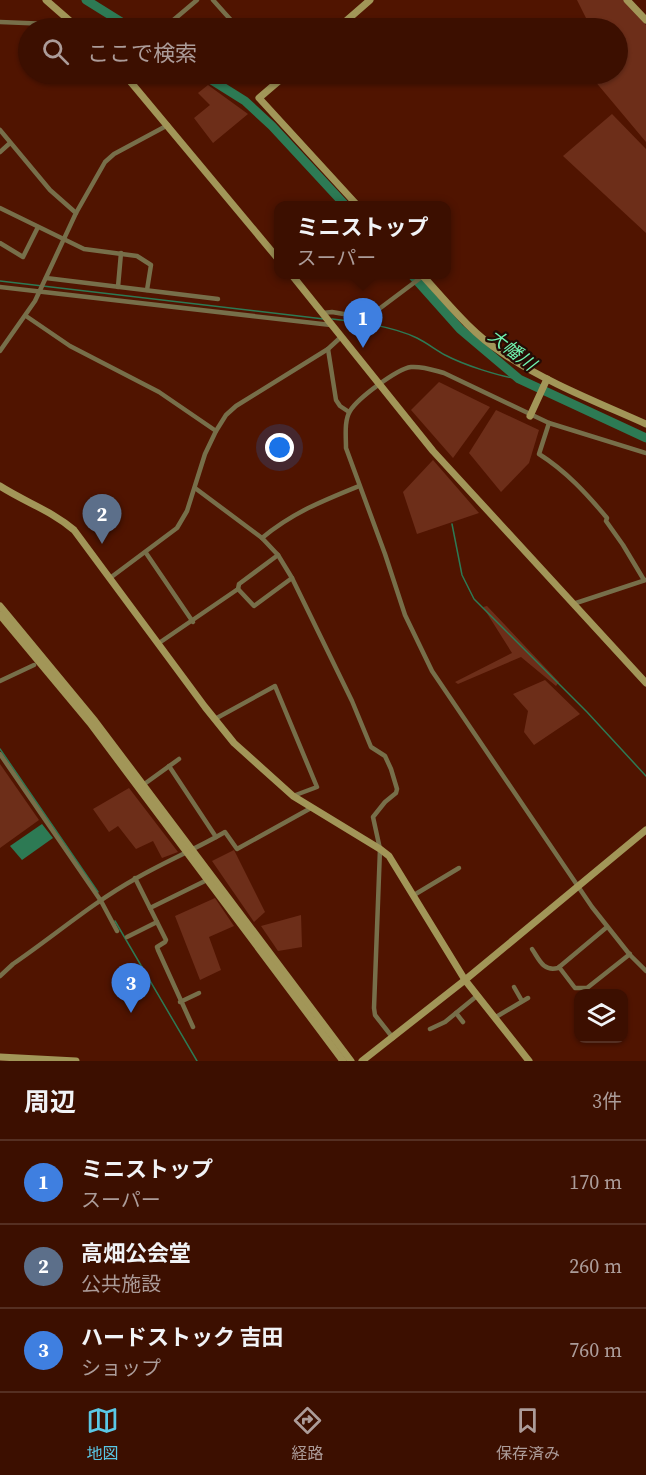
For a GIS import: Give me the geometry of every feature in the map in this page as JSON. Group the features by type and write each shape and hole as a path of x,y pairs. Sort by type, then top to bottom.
{"street":[{"path":"46,0 66,18"},
{"path":"176,18 197,0"},
{"path":"213,0 229,18"},
{"path":"627,0 646,20"},
{"path":"349,18 368,1"},
{"path":"0,22 18,23"},
{"path":"133,84 274,254"},
{"path":"273,84 259,98 353,201"},
{"path":"0,351 26,316 40,291 76,213 105,162 114,154 168,125"},
{"path":"0,130 50,190 76,213"},
{"path":"0,152 10,143"},
{"path":"0,208 84,249 137,255 151,265 147,290"},
{"path":"0,243 23,257 38,227"},
{"path":"118,287 121,254"},
{"path":"295,279 434,451 646,683"},
{"path":"327,319 332,312 367,318 417,279"},
{"path":"426,279 481,337 501,352 547,378 646,424"},
{"path":"45,280 218,299"},
{"path":"0,287 327,319"},
{"path":"26,316 70,346 159,392 216,431"},
{"path":"110,578 177,528 187,511 205,454 226,415 236,406 328,349 341,337"},
{"path":"328,349 336,400 340,406 350,412"},
{"path":"646,453 530,416 444,373 427,368 410,367 398,372 380,385 350,412 345,430 346,448 405,615 432,671 539,826 577,886 607,927 646,971"},
{"path":"530,416 547,378"},
{"path":"549,423 539,454 555,464 583,490 607,518 606,521 645,580 573,604"},
{"path":"0,486 24,501 59,517 80,537 234,743 293,796 380,849 395,864 444,949 465,980 529,1061"},
{"path":"262,538 282,521 311,505 359,486"},
{"path":"195,488 262,538 278,555 292,578 352,701 371,747 386,756 391,769 396,793 373,817 380,849 374,1008 375,1015 393,1038"},
{"path":"146,553 193,622"},
{"path":"159,643 193,622 238,589 238,584 278,555"},
{"path":"238,589 254,606 292,578"},
{"path":"0,606 95,721 143,785 207,880 343,1061"},
{"path":"0,615 90,723 351,1061"},
{"path":"0,681 34,665"},
{"path":"216,719 275,686 317,787 293,796"},
{"path":"0,754 101,901 117,931"},
{"path":"143,785 179,759"},
{"path":"169,766 216,837"},
{"path":"0,976 13,964 135,878 190,852 225,832 237,849 311,808"},
{"path":"362,1061 465,980 646,830"},
{"path":"414,895 459,868"},
{"path":"135,878 166,940 157,947 193,1028"},
{"path":"150,908 207,880"},
{"path":"128,937 157,922"},
{"path":"532,949 544,966 552,970 559,967 607,927"},
{"path":"559,967 575,988 582,989 587,988 630,954"},
{"path":"514,987 522,1001"},
{"path":"180,1002 199,993"},
{"path":"430,1029 445,1022 478,995"},
{"path":"496,1017 528,998"},
{"path":"456,1013 463,1022"},
{"path":"2,1057 76,1061"}],"shaded area":[{"path":"577,0 625,0 646,25 646,142 597,84 628,84 628,18 586,18"},
{"path":"208,85 248,114 213,143 194,118 210,105 198,93"},
{"path":"612,114 646,149 646,233 563,156"},
{"path":"439,382 490,407 453,458 411,410"},
{"path":"496,410 539,430 529,463 501,492 469,453"},
{"path":"433,460 479,513 417,534 403,492"},
{"path":"487,606 559,682 556,686 521,657 458,684 455,682 512,653 483,607"},
{"path":"545,680 580,714 534,745 524,732 528,711 513,694"},
{"path":"0,764 39,820 0,848"},
{"path":"129,788 178,852 162,858 153,841 136,849 118,826 109,832 93,809"},
{"path":"42,824 53,838 22,860 10,846"},
{"path":"234,850 265,912 254,922 212,861"},
{"path":"215,898 234,926 209,937 221,970 200,980 175,916"},
{"path":"301,915 302,947 278,951 261,926"}],"waterway":[{"name":"大幡川","path":"86,0 115,18"},
{"name":"大幡川","path":"218,84 245,101 272,126 341,201"},
{"name":"大幡川","path":"415,279 460,329 519,379 646,438"},
{"path":"0,281 324,319"},
{"path":"332,319 397,330 417,338 462,363 519,379"},
{"path":"452,524 462,575 474,599 587,712 646,776"},
{"path":"0,749 98,892"},
{"path":"115,921 197,1061"}],"place":[{"name":"ミニストップ","path":"363,348"},
{"name":"高畑公会堂","path":"102,544"},
{"name":"ハードストック 吉田","path":"131,1013"}]}
